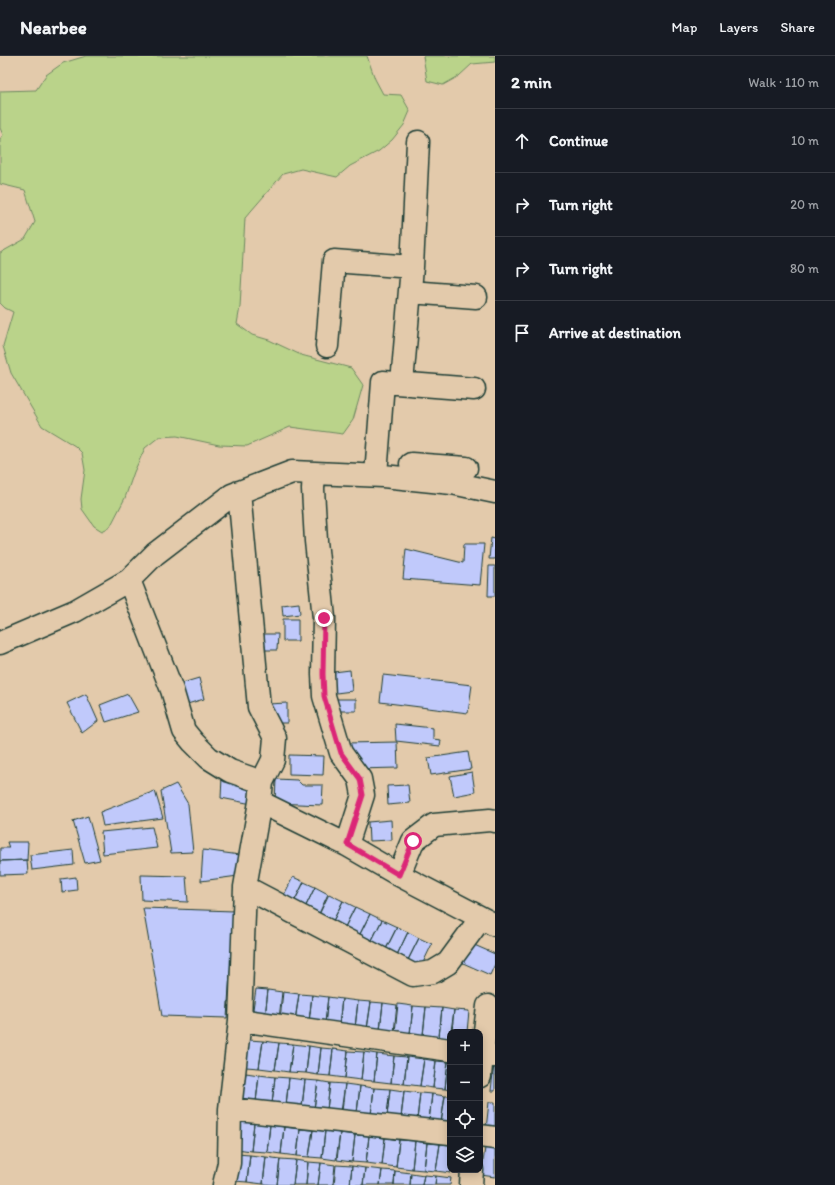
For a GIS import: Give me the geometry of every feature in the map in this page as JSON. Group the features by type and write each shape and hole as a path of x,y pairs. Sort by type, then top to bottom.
{"street":[{"path":"402,383 412,267 418,142"},
{"path":"327,346 334,261 412,267"},
{"path":"410,292 476,297"},
{"path":"376,468 384,382 474,389"},
{"path":"376,468 495,492"},
{"path":"0,643 75,611 129,580 155,554 232,495 292,472 314,473 376,468 466,468"},
{"path":"314,473 313,489 316,541 324,618 324,696 341,753 360,779 363,795 347,844"},
{"path":"224,1185 229,1164 230,1109 240,1020 245,887 261,792 273,760 275,738 258,707 239,492"},
{"path":"129,580 172,690 184,731 192,742 209,758 261,792 399,875 488,922 448,963 433,972 413,974 245,887"},
{"path":"399,875 413,841 434,825 490,820 495,821"},
{"path":"484,1060 488,1006"},
{"path":"240,1020 447,1050"},
{"path":"230,1109 447,1133"},
{"path":"483,1136 495,1138"},
{"path":"471,1185 472,1173"}],"green space":[{"path":"86,56 367,56 375,79 383,94 401,95 410,111 404,125 392,140 379,151 350,166 337,177 301,169 283,174 245,218 240,307 237,324 252,335 269,340 301,355 351,368 363,385 353,420 343,434 290,427 247,446 219,445 177,436 159,437 145,448 134,472 125,498 110,527 102,531 94,526 82,509 81,499 85,470 82,453 75,446 42,426 11,373 3,346 13,312 5,308 0,303 0,253 25,239 35,222 25,190 0,184 0,139 3,135 0,128 0,91 36,90 46,75 63,63"},
{"path":"423,56 495,56 495,62 472,64 459,76 443,85 427,81"}],"building":[{"path":"491,538 495,539 495,559 489,559"},
{"path":"464,544 484,544 480,585 403,579 406,549 463,563"},
{"path":"489,566 495,566 495,596 488,596"},
{"path":"299,603 300,614 283,616 282,605"},
{"path":"283,619 298,619 298,641 283,641"},
{"path":"258,634 278,634 277,650 258,650"},
{"path":"350,670 352,691 328,694 326,673"},
{"path":"383,675 472,685 468,713 380,702"},
{"path":"199,678 204,699 184,705 179,684"},
{"path":"86,694 98,721 82,733 67,703"},
{"path":"128,694 138,712 106,722 100,705"},
{"path":"337,699 356,699 356,711 337,711"},
{"path":"287,703 287,723 274,723 268,704"},
{"path":"395,724 433,728 433,739 441,740 440,746 396,741"},
{"path":"397,742 398,768 356,769 347,743"},
{"path":"468,752 471,769 431,775 428,758"},
{"path":"289,755 324,756 323,775 289,774"},
{"path":"472,772 475,792 454,796 450,776"},
{"path":"222,777 254,787 252,804 221,798"},
{"path":"276,779 297,780 302,785 323,785 322,805 275,803"},
{"path":"176,784 188,804 193,852 171,853 161,791"},
{"path":"408,785 410,803 388,805 387,786"},
{"path":"155,791 163,818 103,826 100,812"},
{"path":"88,816 100,860 85,863 73,821"},
{"path":"391,820 392,840 369,841 368,822"},
{"path":"152,827 157,848 103,854 101,832"},
{"path":"7,842 28,842 27,860 0,861 0,848 9,848"},
{"path":"73,850 74,865 32,870 30,855"},
{"path":"203,850 240,855 238,876 201,881"},
{"path":"27,860 28,874 0,875 0,861"},
{"path":"141,875 186,876 188,902 142,900"},
{"path":"76,877 77,890 62,892 61,879"},
{"path":"293,877 304,882 292,906 281,901"},
{"path":"304,882 315,887 303,912 292,906"},
{"path":"315,887 328,894 317,918 303,912"},
{"path":"329,894 343,901 331,925 317,919"},
{"path":"343,901 355,907 343,931 331,925"},
{"path":"355,907 370,914 358,938 343,931"},
{"path":"143,908 234,911 227,1018 162,1016"},
{"path":"370,914 382,920 370,944 358,938"},
{"path":"382,920 397,927 385,951 370,944"},
{"path":"397,927 408,932 396,957 385,951"},
{"path":"408,932 419,938 407,962 396,957"},
{"path":"419,938 432,944 420,969 407,962"},
{"path":"472,944 495,954 495,964 490,975 463,963"},
{"path":"256,989 268,990 265,1017 252,1016"},
{"path":"268,990 282,992 279,1019 265,1017"},
{"path":"283,992 299,994 295,1021 280,1019"},
{"path":"299,994 312,995 309,1022 295,1021"},
{"path":"312,995 328,997 325,1024 309,1022"},
{"path":"328,997 342,999 339,1026 325,1024"},
{"path":"342,999 358,1001 355,1028 339,1026"},
{"path":"358,1001 371,1002 367,1029 355,1028"},
{"path":"371,1002 383,1003 380,1030 367,1029"},
{"path":"383,1003 397,1005 394,1032 380,1030"},
{"path":"398,1004 413,1006 410,1034 395,1032"},
{"path":"413,1006 426,1007 423,1035 410,1034"},
{"path":"426,1007 442,1008 439,1037 423,1035"},
{"path":"442,1008 454,1010 451,1029 447,1029 447,1038 439,1037"},
{"path":"454,1010 469,1011 467,1029 452,1029"},
{"path":"249,1040 263,1041 259,1068 246,1067"},
{"path":"263,1041 279,1043 275,1070 259,1068"},
{"path":"279,1043 293,1044 289,1072 275,1070"},
{"path":"293,1044 309,1046 306,1073 289,1072"},
{"path":"309,1046 321,1048 318,1075 306,1073"},
{"path":"321,1048 333,1049 330,1076 318,1075"},
{"path":"333,1049 348,1051 345,1078 330,1076"},
{"path":"348,1051 364,1052 361,1080 345,1078"},
{"path":"364,1052 377,1054 374,1081 361,1080"},
{"path":"377,1054 394,1056 391,1083 374,1081"},
{"path":"394,1056 407,1057 404,1084 391,1083"},
{"path":"407,1057 424,1059 420,1086 404,1084"},
{"path":"424,1059 436,1061 433,1088 420,1086"},
{"path":"436,1061 447,1062 445,1089 433,1088"},
{"path":"494,1064 495,1091 491,1091"},
{"path":"447,1071 447,1089 445,1089"},
{"path":"246,1073 259,1075 256,1102 242,1100"},
{"path":"259,1075 275,1077 272,1104 256,1102"},
{"path":"275,1077 289,1078 286,1105 272,1104"},
{"path":"289,1078 305,1080 302,1107 286,1105"},
{"path":"305,1080 318,1081 314,1109 302,1107"},
{"path":"318,1081 330,1083 327,1110 314,1109"},
{"path":"330,1083 345,1084 341,1112 327,1110"},
{"path":"345,1084 360,1086 357,1113 342,1111"},
{"path":"360,1086 374,1088 371,1115 357,1113"},
{"path":"374,1088 390,1089 387,1116 371,1115"},
{"path":"390,1089 404,1091 401,1118 387,1116"},
{"path":"404,1091 420,1093 417,1120 401,1118"},
{"path":"420,1093 432,1094 429,1121 417,1120"},
{"path":"432,1094 445,1096 441,1123 429,1121"},
{"path":"445,1096 447,1096 447,1124 441,1123"},
{"path":"489,1102 495,1102 495,1130 486,1129"},
{"path":"241,1122 254,1123 251,1151 237,1149"},
{"path":"254,1123 270,1125 267,1152 251,1151"},
{"path":"270,1125 284,1127 281,1154 267,1152"},
{"path":"284,1127 300,1129 297,1156 281,1154"},
{"path":"300,1129 313,1130 309,1157 297,1156"},
{"path":"313,1130 325,1131 322,1158 309,1157"},
{"path":"325,1131 340,1133 336,1160 322,1158"},
{"path":"340,1133 355,1135 352,1162 337,1160"},
{"path":"355,1135 369,1136 366,1163 352,1162"},
{"path":"369,1136 385,1138 382,1165 366,1163"},
{"path":"385,1138 399,1140 396,1167 382,1165"},
{"path":"399,1140 415,1141 412,1169 396,1167"},
{"path":"415,1141 427,1143 424,1170 412,1169"},
{"path":"427,1143 440,1144 436,1171 424,1170"},
{"path":"440,1144 447,1145 447,1172 436,1171"},
{"path":"485,1148 495,1149 495,1177 481,1175 481,1173 483,1173"},
{"path":"237,1154 250,1155 247,1182 234,1181"},
{"path":"250,1155 266,1157 263,1184 247,1182"},
{"path":"266,1157 280,1159 277,1185 263,1184"},
{"path":"280,1159 296,1160 293,1185 277,1185"},
{"path":"296,1160 308,1162 306,1185 293,1185"},
{"path":"308,1162 321,1163 318,1185 306,1185"},
{"path":"321,1163 335,1165 333,1185 318,1185"},
{"path":"336,1165 352,1166 350,1185 334,1185"},
{"path":"352,1166 365,1168 363,1185 350,1185"},
{"path":"365,1168 382,1170 380,1185 363,1185"},
{"path":"382,1170 395,1171 394,1185 380,1185"},
{"path":"395,1171 411,1173 410,1185 394,1185"},
{"path":"411,1173 424,1175 422,1185 410,1185"},
{"path":"424,1175 436,1176 435,1185 422,1185"},
{"path":"436,1176 451,1178 450,1185 435,1185"}],"route":[{"path":"324,618 324,696 341,753 360,779 363,795 347,844 399,875 413,841"}]}
